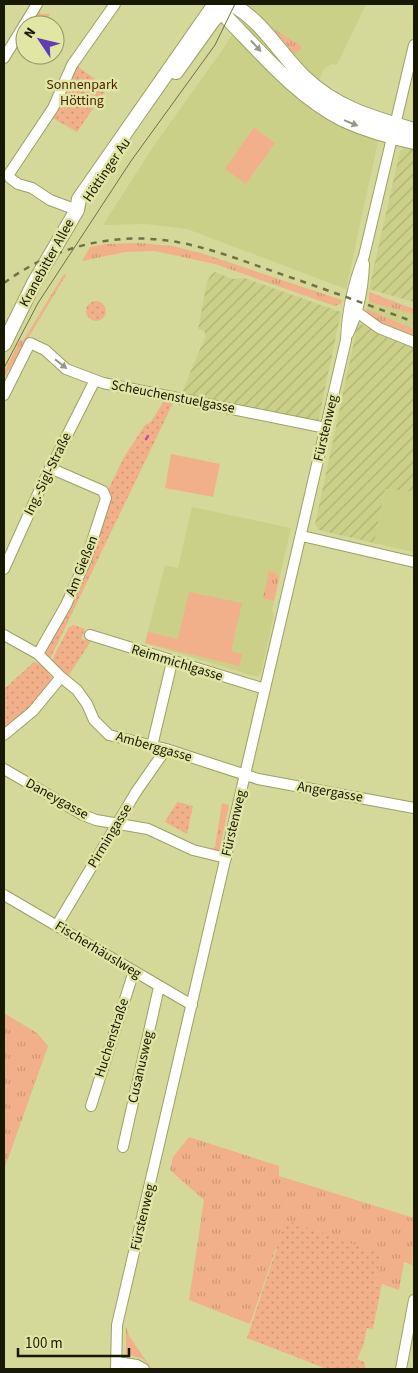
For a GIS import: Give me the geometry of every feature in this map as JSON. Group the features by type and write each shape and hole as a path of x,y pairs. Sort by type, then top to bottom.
{"main road":[{"path":"251,4 267,35 304,77 328,98 394,130 414,142"},
{"name":"Höttinger Au","path":"77,210 80,199 89,184 223,6"},
{"name":"Höttinger Au","path":"77,210 87,204 138,124 223,6"},
{"path":"223,6 267,35"},
{"path":"223,6 232,23 288,80 327,110 344,120 394,130 414,130"},
{"path":"204,33 217,25 232,23"},
{"name":"Kranebitter Allee","path":"4,344 34,283 77,210"}],"street":[{"path":"4,58 37,4"},
{"path":"77,210 50,200 32,188 18,184 10,178 9,174 53,108 72,65 115,4"},
{"name":"Fürstenweg","path":"346,340 348,308 364,256 414,46"},
{"name":"Fürstenweg","path":"117,1365 123,1305 346,340 357,312 363,288 364,256"},
{"path":"357,312 379,328 414,342"},
{"name":"Scheuchenstuelgasse","path":"4,395 30,342 45,350 66,368 95,380 326,428"},
{"name":"Ing.-Sigl-Straße","path":"4,569 50,468 95,380"},
{"name":"Am Gießen","path":"38,654 66,605 86,560 106,498 103,491 50,468"},
{"path":"302,536 414,562"},
{"path":"4,635 38,654"},
{"name":"Reimmichlgasse","path":"90,635 172,662 265,689"},
{"name":"Amberggasse","path":"38,654 77,690 87,704 94,720 109,735 166,749 245,776"},
{"path":"152,746 172,662"},
{"path":"4,735 33,711 61,677"},
{"name":"Pirmingasse","path":"57,926 117,824 159,756 166,749"},
{"name":"Daneygasse","path":"4,769 83,816 148,829 193,850 226,858"},
{"name":"Angergasse","path":"245,776 414,808"},
{"name":"Fischerhäuslweg","path":"4,895 192,1005"},
{"name":"Huchenstraße","path":"90,1106 134,970"},
{"name":"Cusanusweg","path":"122,1147 159,987"},
{"path":"400,1369 414,1300"},
{"path":"117,1365 137,1365 144,1369"}],"shaded area":[{"path":"251,4 366,4 337,65 331,64 324,69 308,105 376,139 378,142 346,289 187,229 146,224 103,225 155,144 223,49"},
{"path":"408,146 414,148 414,302 369,289 400,151"},
{"path":"215,272 232,279 244,278 341,312 318,422 181,395 206,335 204,331 198,329 207,282"},
{"path":"369,302 414,314 414,329 367,309"},
{"path":"358,323 414,344 414,492 385,489 374,543 319,530 315,525"},
{"path":"385,489 414,492 414,552 374,543"},
{"path":"192,507 291,528 272,610 274,614 261,673 258,677 145,643 165,565 178,568"}],"green space":[{"path":"38,9 41,14 50,14 49,15 35,15"},
{"path":"274,29 301,46 301,49 294,54"},
{"name":"Sonnenpark Hötting","path":"76,65 107,88 77,132 51,117"},
{"path":"254,127 275,143 246,184 225,169"},
{"path":"139,243 172,246 201,253 342,300 341,304 335,306 215,264 155,251 125,252 82,261 90,247 105,244"},
{"path":"64,274 66,275 4,378 4,372 20,340 23,341"},
{"path":"369,292 414,309 414,314 369,302"},
{"path":"92,301 100,301 106,307 106,315 100,321 92,321 86,315 86,307"},
{"path":"367,309 414,329 414,336 375,322 365,312"},
{"path":"167,396 176,397 50,659 41,652 66,605 106,494 124,457 145,425 151,422"},
{"path":"171,454 220,464 213,497 165,488"},
{"path":"269,571 276,573 279,579 274,601 263,598"},
{"path":"189,592 242,603 231,651 242,654 239,666 145,643 148,632 178,639"},
{"path":"74,625 85,629 81,639 91,641 67,678 58,671 52,660 69,627"},
{"path":"34,662 46,666 55,685 4,735 4,689"},
{"path":"177,802 193,806 187,834 165,822"},
{"path":"222,803 229,805 219,852 212,849 215,847"},
{"path":"4,1013 37,1033 48,1046 4,1170"},
{"path":"189,1137 279,1166 279,1176 414,1218 412,1265 404,1262 399,1290 382,1284 381,1288 375,1286 382,1254 276,1248 250,1324 189,1300 204,1200 170,1170 173,1157"},
{"path":"286,1220 382,1254 375,1286 381,1288 373,1329 367,1328 363,1346 357,1359 364,1362 366,1369 327,1369 247,1338"},
{"path":"126,1327 129,1336 152,1369 143,1359 126,1354"}],"tram line":[{"path":"4,368 38,303 131,161 215,45 235,4"}],"railway":[{"path":"4,283 25,269 70,249 118,239 167,240 224,254 414,322"}]}
